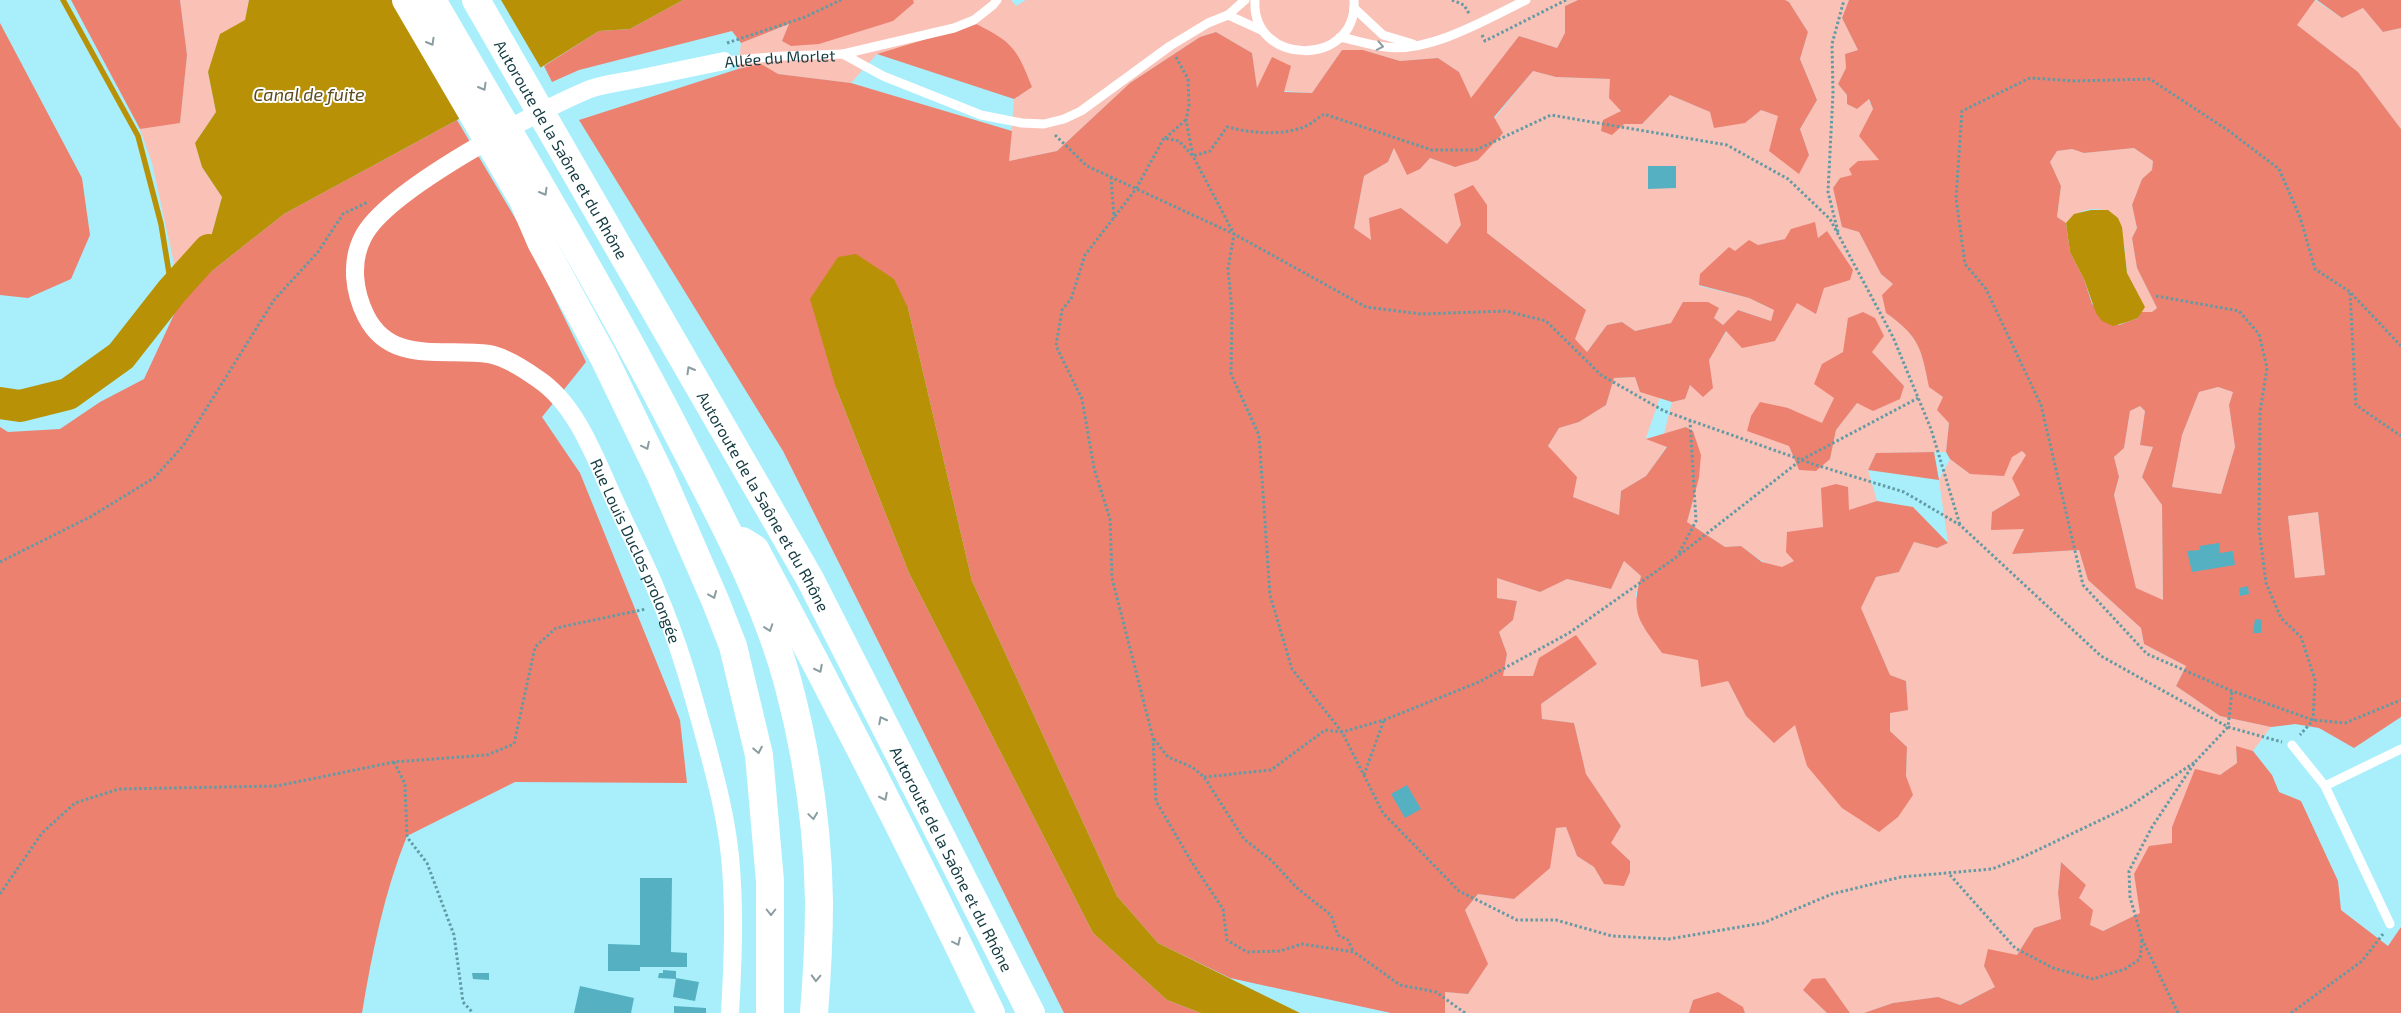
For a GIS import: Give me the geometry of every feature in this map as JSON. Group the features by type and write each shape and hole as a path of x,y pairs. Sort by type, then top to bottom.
{"highway":[{"path":"406,0 629,340 730,534 765,616 787,680 806,767 816,836 819,902 814,1013"},
{"path":"432,0 509,156 523,200 541,242 604,358 661,476 733,646 759,755 770,881 770,1013"},
{"name":"Autoroute de la Saône et du Rhône","path":"476,0 810,579 1031,1013"},
{"path":"523,200 549,236 618,355 705,517 765,671 789,747 806,767"},
{"path":"730,534 755,549 935,896 992,1013"}],"street":[{"name":"Allée du Morlet","path":"364,234 387,207 418,184 502,133 593,88 724,61"},
{"name":"Rue Louis Duclos prolongée","path":"364,234 354,267 361,303 368,319 391,344 404,350 491,355 514,364 542,381 563,401 584,437 605,480 657,592 681,655 718,786 730,855 734,921 730,1013"}],"lane":[{"path":"843,54 954,28 974,20 994,5 997,0"},
{"name":"Allée du Morlet","path":"724,61 782,56 843,54 883,76 981,115 1022,123 1044,124 1064,119 1080,111 1170,46 1208,23 1228,15 1245,0"},
{"path":"1255,0 1255,8 1263,31"},
{"path":"1340,37 1387,48 1421,46 1477,24 1526,0"},
{"path":"1228,15 1263,31 1276,43 1297,52 1314,51 1331,45 1340,37 1350,23 1354,4"},
{"path":"1354,4 1383,35 1421,46"},
{"path":"2292,745 2325,786 2390,924"},
{"path":"2325,786 2401,749"}],"path":[{"path":"1839,236 1828,192 1833,93 1832,44 1844,0"},
{"path":"1170,46 1188,79 1190,106 1186,120 1193,156"},
{"path":"2401,346 2350,292 2315,269 2300,218 2279,169 2229,131 2150,79 2075,81 2030,78 1962,112 1956,198 1965,264 1986,288 2041,405 2083,585 2147,654 2232,691 2313,720 2345,722 2401,700"},
{"path":"1193,156 1210,151 1227,127 1248,132 1279,132 1305,126 1324,114 1432,150 1476,150 1551,115 1728,145 1788,179 1830,219 1893,336 1931,429 1960,525"},
{"path":"1186,120 1164,138 1136,189 1085,255 1071,299 1062,310 1056,346 1082,399 1094,468 1110,519 1112,578 1153,738 1156,801 1191,861 1223,909 1227,940 1247,952 1280,950 1302,944 1354,952 1400,985 1436,992 1465,1013"},
{"path":"1044,124 1087,166 1234,234 1366,307 1421,314 1506,311 1546,321 1601,375 1664,411 1801,460 1904,492 1960,525 2101,656 2228,727 2292,745 2313,720 2315,680 2301,637 2281,618 2266,583 2259,519 2260,412 2267,368 2259,334 2239,311 2156,296"},
{"path":"1164,138 1179,141 1193,156 1234,234 1228,269 1232,311 1231,374 1258,435 1270,595 1292,669 1342,732 1383,813 1459,891 1517,920 1556,920 1612,936 1669,939 1763,923 1832,894 1901,877 1992,869 2023,857 2130,806 2194,762"},
{"path":"1111,177 1114,218"},
{"path":"0,562 90,517 154,478 183,446 274,300 318,252 343,214 377,199"},
{"path":"2350,292 2356,405 2401,436"},
{"path":"1204,777 1271,770 1325,730 1342,732 1384,720 1479,682 1569,633 1678,556 1801,460 1918,398"},
{"path":"1678,556 1696,521 1690,421"},
{"path":"0,894 42,833 75,803 119,789 277,786 394,762 487,755 514,744 534,646 556,628 649,608 645,600"},
{"path":"2178,1013 2142,939 2130,897 2129,871 2152,827 2194,762 2228,727 2232,691"},
{"path":"1364,776 1384,720"},
{"path":"1153,738 1168,757 1192,767 1204,777 1244,839 1271,860 1297,888 1330,915 1338,934 1348,940 1354,952"},
{"path":"394,762 405,784 407,836 427,863 454,935 463,1002 473,1013"},
{"path":"1949,874 2015,948 2053,968 2093,979 2124,969 2140,959 2142,939"},
{"path":"2291,1013 2362,961 2390,924"}],"shaded area":[{"path":"71,0 180,0 187,55 180,123 140,129"},
{"path":"180,0 249,0 245,20 208,72 216,112 195,143 202,167 222,197 211,237 177,277 152,163 140,129 180,122 187,55"},
{"path":"683,0 913,0 914,3 893,21 819,44 791,46 782,41 789,24 741,43 732,31 579,70 552,82 544,66 599,31 630,29"},
{"path":"913,0 1011,0 1016,6 1026,0 1578,0 1565,6 1565,33 1557,48 1519,36 1471,99 1459,72 1438,58 1400,61 1363,50 1342,50 1312,93 1257,89 1252,53 1216,32 1200,37 1130,83 1057,151 1009,161 1014,99 1031,87 877,54 851,83 778,74 761,65 738,69 741,43 790,24 782,42 913,3"},
{"path":"1578,0 1785,0 1789,2 1808,32 1800,59 1817,100 1800,129 1809,155 1799,174 1769,151 1778,116 1761,110 1745,123 1714,128 1710,112 1670,95 1642,124 1624,124 1612,135 1601,131 1603,120 1621,111 1609,98 1610,79 1556,77 1533,71 1494,117 1503,133 1478,160 1455,167 1430,158 1420,169 1407,175 1394,148 1388,162 1364,176 1354,228 1371,240 1369,218 1401,208 1447,244 1461,225 1454,194 1473,185 1487,205 1487,233 1586,310 1575,339 1587,352 1607,325 1622,322 1635,331 1671,323 1683,302 1708,302 1719,308 1714,318 1723,325 1738,310 1771,321 1774,310 1749,298 1699,285 1700,274 1729,247 1735,251 1749,240 1758,245 1785,239 1791,229 1815,222 1818,238 1827,231 1853,270 1850,280 1824,288 1816,314 1797,303 1775,341 1742,348 1726,331 1709,360 1713,388 1703,397 1690,385 1685,399 1672,402 1640,392 1635,377 1614,378 1606,405 1579,422 1559,428 1548,446 1577,477 1573,497 1619,515 1621,491 1646,476 1667,447 1646,439 1686,427 1693,431 1701,455 1699,478 1687,522 1725,547 1741,546 1762,562 1782,567 1794,561 1786,552 1787,532 1823,527 1821,488 1836,484 1848,487 1849,510 1877,501 1913,507 1948,543 1937,548 1914,542 1899,572 1876,577 1861,608 1890,675 1906,681 1908,710 1890,713 1890,731 1907,747 1906,776 1913,795 1898,817 1879,832 1842,808 1807,766 1795,725 1774,743 1746,716 1728,681 1701,687 1698,660 1662,653 1639,618 1637,600 1641,576 1624,561 1611,589 1567,579 1540,592 1497,578 1497,598 1517,601 1513,620 1499,632 1507,654 1503,676 1533,676 1539,658 1576,635 1597,664 1541,704 1542,719 1574,723 1586,774 1621,826 1611,843 1630,861 1630,872 1624,886 1604,884 1594,867 1577,856 1566,827 1556,828 1550,868 1514,899 1478,894 1465,910 1488,964 1468,994 1445,992 1445,1013 1391,1013 1230,978 1158,943 1117,896 972,581 908,308 836,388 909,573 1093,933 1167,1000 1201,1013 1064,1013 783,451 579,120 738,69 761,64 778,74 851,83 1012,131 1009,161 1057,151 1130,83 1200,37 1216,32 1252,53 1257,88 1272,57 1291,66 1284,92 1312,93 1342,50 1363,50 1400,61 1438,58 1459,72 1471,98 1519,36 1557,48 1565,33 1565,6"},
{"path":"1785,0 1849,0 1842,18 1858,50 1845,54 1846,68 1838,84 1847,95 1847,104 1857,109 1868,99 1873,109 1879,160 1853,176 1840,178 1833,188 1842,227 1859,232 1881,274 1893,284 1886,313 1906,329 1917,344 1924,362 1929,386 1943,397 1949,423 1946,452 1876,453 1868,470 1877,501 1848,511 1848,487 1819,533 1809,545 1790,564 1776,567 1766,563 1741,546 1725,547 1687,522 1699,478 1693,431 1686,427 1664,434 1672,402 1685,399 1693,381 1727,331 1775,341 1828,232 1818,238 1785,239 1758,245 1699,286 1749,298 1774,310 1771,321 1739,310 1723,325 1714,318 1719,308 1671,323 1635,331 1622,322 1607,325 1587,352 1574,340 1586,310 1487,233 1487,205 1461,225 1447,244 1401,208 1372,241 1354,228 1364,176 1388,162 1395,147 1420,169 1430,158 1455,167 1533,71 1556,77 1610,79 1624,124 1642,124 1670,95 1710,112 1745,123 1761,110 1779,116 1769,151 1809,155 1800,129 1817,100 1800,59 1808,32 1789,2","holes":["1843,352 1872,352 1904,386 1857,403 1836,430 1830,459 1799,470 1789,446 1788,408 1822,424 1834,398"]},
{"path":"1849,0 2315,0 2297,25 2358,72 2401,129 2401,717 2354,748 2319,728 2295,724 2271,727 2220,716 2176,686 2186,666 2144,644 2141,628 2088,580 2079,550 2012,554 2024,529 1991,530 1992,512 2020,495 2012,478 2026,455 2022,451 2012,457 2004,476 1970,474 1950,459 1946,452 1949,423 1937,410 1943,397 1929,387 1924,362 1917,344 1906,329 1886,313 1882,295 1893,284 1881,274 1859,232 1842,227 1833,188 1840,178 1852,175 1849,169 1858,161 1879,160 1859,136 1873,109 1869,99 1857,109 1847,104 1847,95 1838,84 1846,68 1845,54 1858,50 1842,18","holes":["2134,148 2153,161 2152,170 2142,179 2132,205 2137,228 2132,238 2137,268 2157,308 2152,312 2141,312 2138,318 2119,325 2092,304 2084,279 2070,252 2066,223 2057,217 2061,186 2050,162 2057,151 2072,149 2084,153","2218,387 2233,392 2229,405 2235,447 2221,494 2172,487 2182,435 2199,392","2140,406 2145,411 2140,445 2153,447 2142,477 2162,505 2163,600 2136,588 2114,495 2119,477 2114,457 2124,448 2130,411","2318,512 2325,575 2295,578 2288,516"]},
{"path":"2315,0 2342,18 2363,8 2383,32 2401,28 2401,129 2358,72 2296,25"},
{"path":"2317,0 2401,0 2401,28 2383,32 2363,8 2342,18"},
{"path":"0,23 82,178 90,235 71,279 28,298 0,295"},
{"path":"976,24 998,36 1012,48 1022,64 1032,87 1014,99 877,54"},
{"path":"457,120 518,223 586,362 542,417 580,473 680,720 687,783 515,782 407,836 392,879 380,923 362,1013 0,1013 0,427 8,432 60,429 100,402 144,379 184,293 284,214"},
{"path":"2134,148 2153,161 2152,170 2142,179 2132,205 2137,228 2132,238 2137,268 2157,308 2152,312 2141,312 2144,307 2127,273 2125,250 2118,218 2098,209 2084,211 2066,223 2057,217 2061,186 2050,162 2057,151 2072,149 2084,153"},
{"path":"1863,312 1875,318 1884,336 1872,352 1904,386 1900,399 1873,411 1857,403 1836,430 1830,459 1816,471 1799,470 1789,446 1747,431 1751,416 1760,402 1788,408 1822,423 1834,398 1814,384 1822,364 1843,352 1848,318"},
{"path":"1635,377 1640,392 1660,397 1646,438 1667,446 1646,476 1621,491 1619,515 1573,497 1548,446 1559,428 1579,422 1606,405 1614,378"},
{"path":"2218,387 2233,392 2229,405 2235,447 2221,494 2172,487 2182,435 2199,392"},
{"path":"2140,406 2145,411 2140,445 2153,447 2142,477 2162,505 2163,601 2136,589 2114,495 2119,478 2114,457 2124,448 2130,411"},
{"path":"2022,451 2026,455 2020,495 1992,512 2024,529 2013,554 2079,550 2088,580 2141,628 2144,644 2186,666 2176,686 2220,716 2271,727 2253,751 2236,747 2237,763 2220,775 2172,827 2173,843 2134,874 2141,913 2102,931 2090,925 2079,898 2086,885 2061,862 2058,893 2062,919 2034,928 2017,955 1984,966 1996,987 1959,1005 1938,997 1893,1003 1864,1013 1850,1013 1825,978 1803,990 1827,1013 1745,1013 1743,1007 1693,1000 1689,1013 1445,1013 1445,992 1468,994 1487,964 1465,910 1478,894 1514,899 1556,828 1566,827 1577,856 1594,867 1604,884 1630,861 1610,843 1621,826 1586,774 1574,723 1542,719 1541,704 1597,664 1533,676 1503,676 1507,654 1499,632 1513,620 1517,601 1497,598 1497,578 1540,592 1567,579 1611,589 1624,561 1641,576 1635,596 1698,660 1728,681 1746,716 1795,724 1912,795 1906,776 1907,747 1890,731 1890,712 1908,709 1906,681 1890,675 1861,608 1876,577 1899,572 1914,542 1937,548 1948,543 1939,480 1950,459 1970,474"},
{"path":"1934,452 1939,480 1868,470 1876,453"},
{"path":"2318,512 2325,575 2295,579 2288,516"},
{"path":"2236,746 2253,751 2272,775 2279,792 2301,801 2338,881 2341,910 2388,946 2401,927 2401,1013 1864,1013 1893,1003 1938,997 1960,1005 1995,987 1984,966 1988,949 2017,955 2034,928 2061,919 2058,893 2061,862 2086,885 2079,898 2093,910 2090,925 2103,931 2140,913 2134,874 2149,846 2172,843 2172,827 2195,769 2220,775 2237,763"},
{"path":"1825,978 1850,1013 1827,1013 1803,990 1812,979"},
{"path":"1718,992 1743,1007 1745,1013 1689,1013 1693,1000"}],"water":[{"name":"Canal de fuite","path":"249,0 683,0 630,29 599,31 457,120 284,214 184,293 177,277 211,237 222,197 202,167 195,143 216,112 208,72 220,34 245,20"},
{"path":"2091,210 2108,210 2118,218 2122,227 2127,273 2145,307 2138,318 2113,326 2102,321 2096,313 2084,279 2070,252 2066,223 2074,214"},
{"path":"856,254 894,279 908,308 972,581 1117,896 1158,943 1300,1013 1201,1013 1167,1000 1093,933 909,573 836,388 810,299 838,257"}],"pier":[{"path":"392,0 501,0 542,70 463,120"}],"building":[{"path":"1648,166 1676,166 1676,188 1648,189"},
{"path":"2219,543 2220,553 2233,551 2235,565 2192,572 2187,551 2200,550 2199,546"},
{"path":"2248,586 2249,594 2240,596 2239,588"},
{"path":"2255,619 2262,620 2261,633 2253,633"},
{"path":"1407,785 1421,809 1405,818 1391,794"},
{"path":"640,878 672,878 671,952 687,953 687,967 640,967 640,971 608,971 608,944 640,945"},
{"path":"663,970 676,971 676,979 658,978 659,973 663,973"},
{"path":"472,973 489,973 489,980 473,979"},
{"path":"676,978 699,982 695,1001 673,997"},
{"path":"580,986 634,998 631,1013 574,1013"},
{"path":"674,1006 706,1008 706,1013 674,1013"}],"waterway":[{"path":"63,0 138,136 161,224 172,291"},
{"path":"0,403 20,406 68,394 121,356 172,291 209,250"}]}
